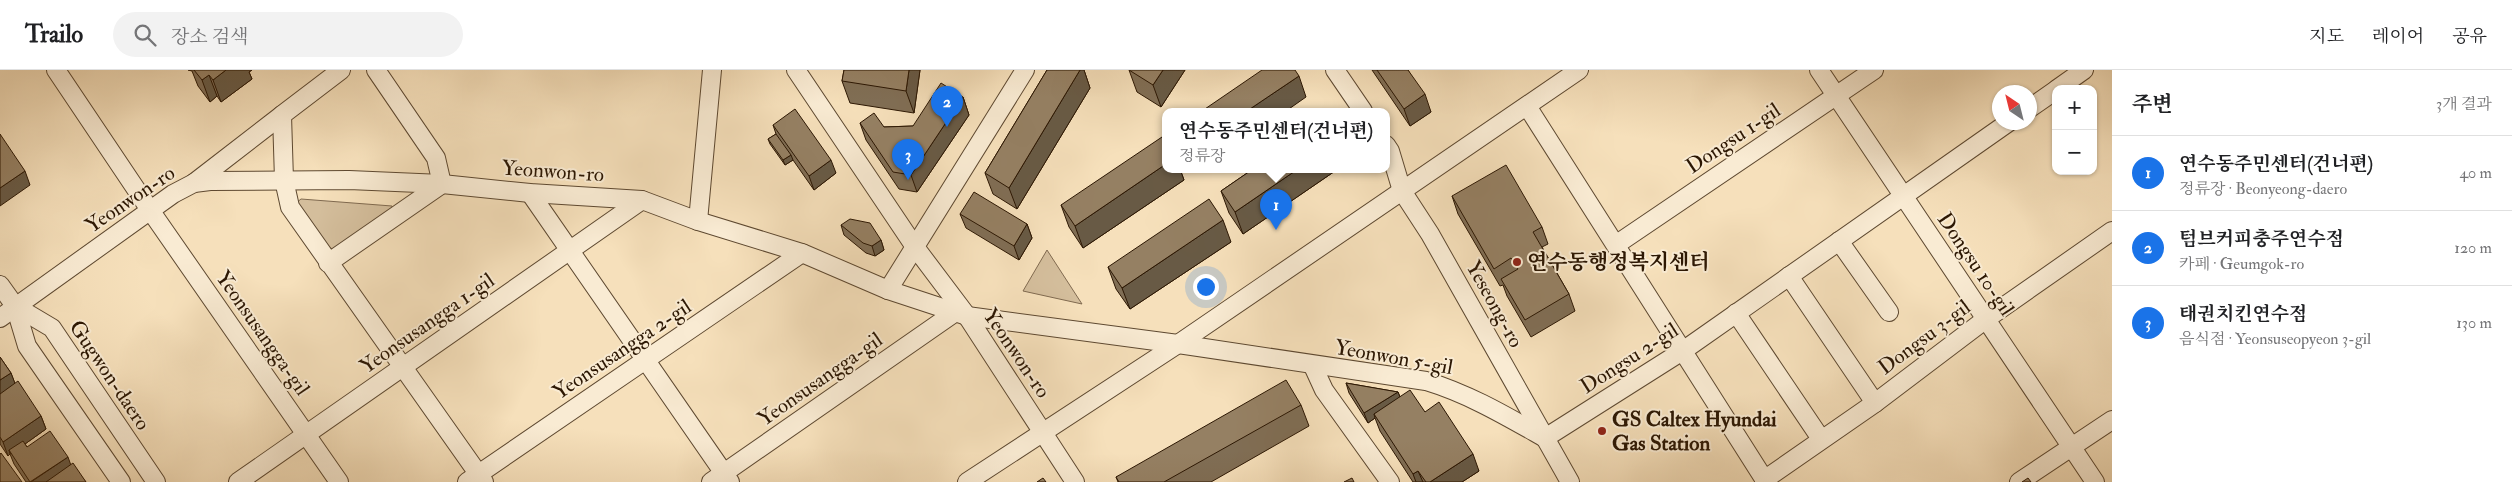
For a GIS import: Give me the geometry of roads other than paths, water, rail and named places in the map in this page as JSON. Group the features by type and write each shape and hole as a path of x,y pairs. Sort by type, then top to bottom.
{"street":[{"name":"Yeonsusangga-gil","path":"56,70 150,210 339,482"},
{"path":"194,184 341,70"},
{"path":"328,263 442,184 436,158 376,70"},
{"path":"698,221 712,70"},
{"path":"796,70 960,315"},
{"path":"888,290 1025,70"},
{"path":"1335,70 1361,108"},
{"path":"967,482 1178,344 1580,70"},
{"name":"Dongsu 10-gil","path":"1819,70 2095,482"},
{"name":"Dongsu 1-gil","path":"1617,244 1874,70"},
{"path":"2063,85 2084,70"},
{"path":"2037,103 2052,93"},
{"path":"1527,106 1617,244 1765,481"},
{"path":"282,114 284,180 292,212 403,368 476,479"},
{"name":"Dongsu 2-gil","path":"1545,438 1684,350 1997,130"},
{"name":"Yeseong-ro","path":"1390,151 1402,191 1430,234 1570,482"},
{"name":"Yeonwon-ro","path":"0,318 150,210 194,184 284,180 348,180 442,184 530,193 642,200 698,221 802,254 888,290 960,315 1075,482"},
{"path":"530,193 646,361 722,479"},
{"name":"Yeonsusangga 1-gil","path":"238,482 642,200"},
{"name":"Dongsu 3-gil","path":"1765,481 1821,439 1875,403 1986,319 2112,232"},
{"path":"1840,241 1890,312"},
{"name":"Yeonsusangga 2-gil","path":"476,479 802,254"},
{"path":"1789,276 1875,403"},
{"name":"Gugwon-daero","path":"0,285 15,306 27,346 121,482"},
{"name":"Gugwon-daero","path":"15,306 52,328 156,482"},
{"path":"1736,314 1821,439"},
{"name":"Yeonsusangga-gil","path":"722,479 960,315"},
{"name":"Yeonwon 5-gil","path":"960,315 1178,344 1313,366 1426,381 1456,390 1545,438"},
{"name":"Yeonwon 5-gil","path":"1313,366 1324,390 1390,482"},
{"path":"2019,482 2112,420"}],"place":[{"name":"텀브커피충주연수점","path":"947,127"},
{"name":"태권치킨연수점","path":"908,180"},
{"name":"연수동주민센터(건너편)","path":"1276,230"},
{"name":"연수동행정복지센터","path":"1517,262"},
{"name":"GS Caltex Hyundai Gas Station","path":"1602,431"}]}
